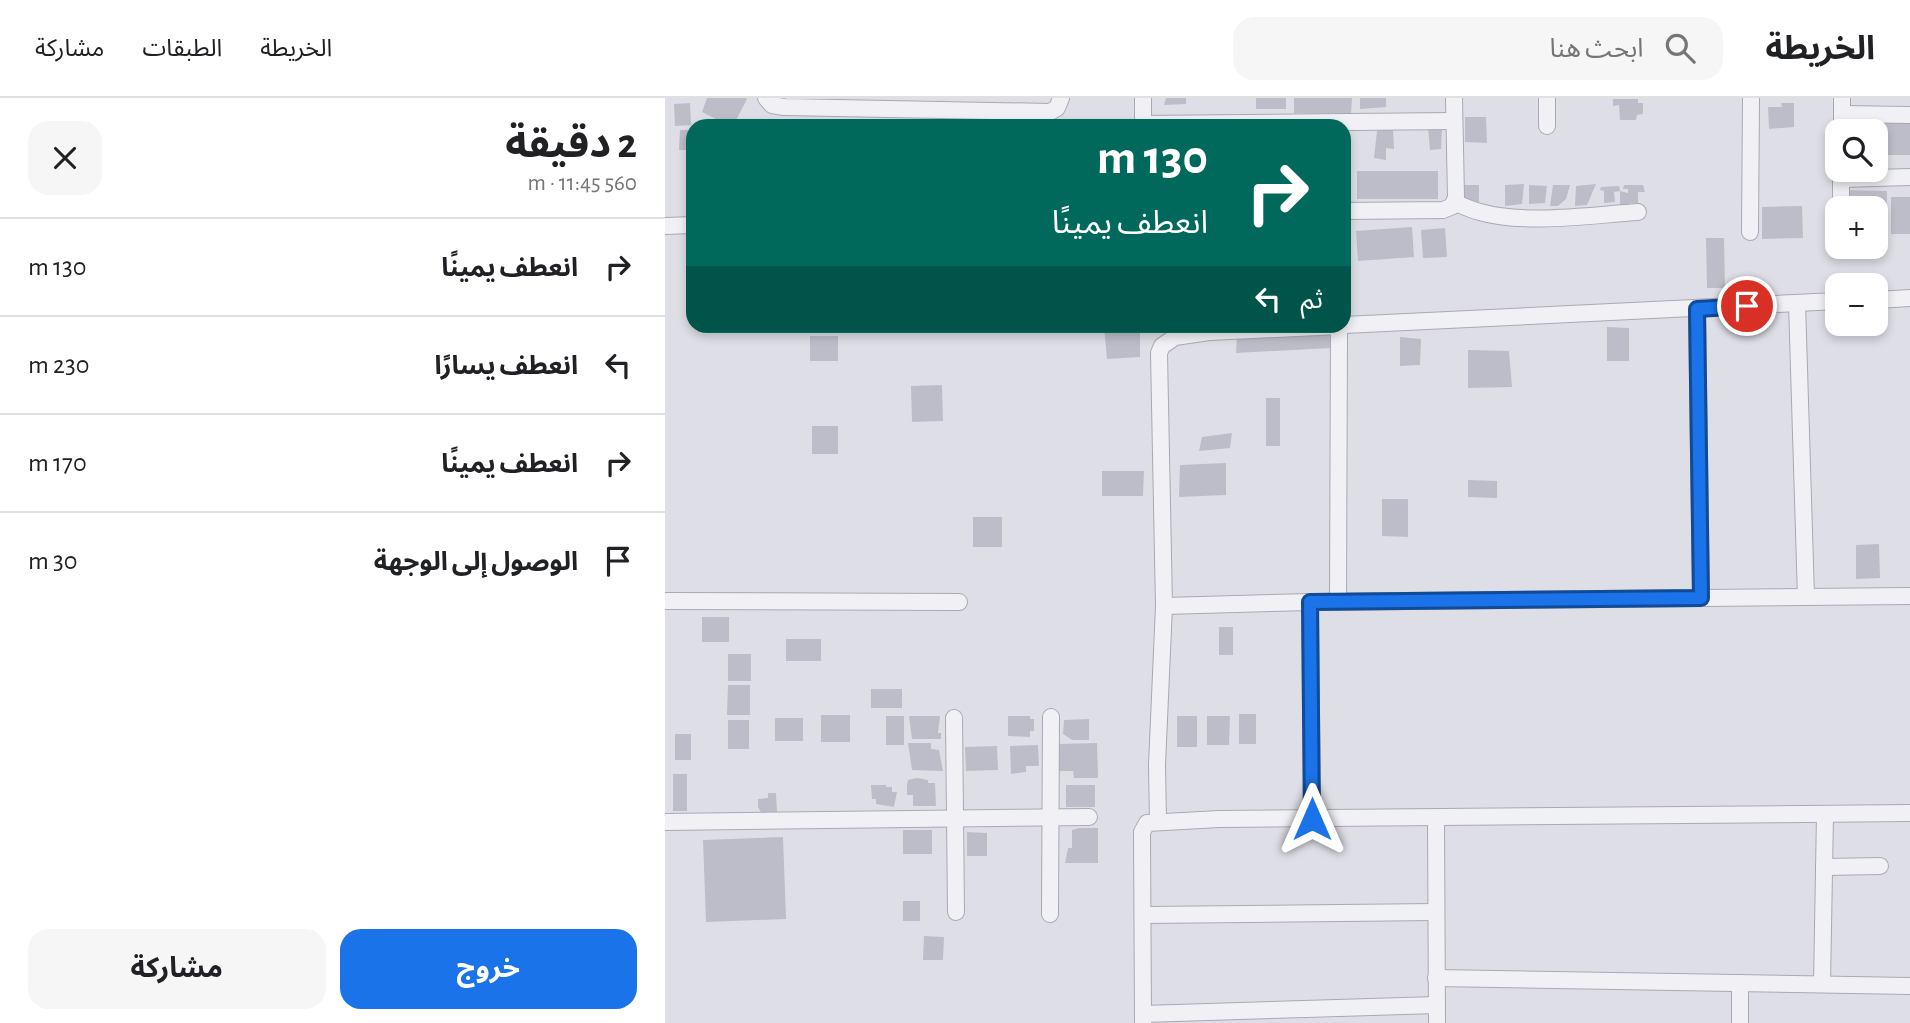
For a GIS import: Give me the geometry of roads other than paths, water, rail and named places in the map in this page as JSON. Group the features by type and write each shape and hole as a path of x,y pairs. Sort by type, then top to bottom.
{"street":[{"path":"767,98 772,105 784,107 1050,112 1057,108 1061,98"},
{"path":"1143,98 1143,119"},
{"path":"1351,211 1448,209 1454,202 1454,98"},
{"path":"1547,98 1547,126"},
{"path":"1750,232 1751,98"},
{"path":"1842,106 1910,115"},
{"path":"1351,122 1454,121"},
{"path":"1888,176 1910,177"},
{"path":"1454,202 1480,213 1543,218 1638,212"},
{"path":"665,226 686,225"},
{"path":"1888,299 1910,298"},
{"path":"1351,325 1825,302"},
{"path":"1797,303 1806,597"},
{"path":"1697,309 1701,598"},
{"path":"1158,821 1157,765 1164,606 1159,353 1162,346 1174,337 1192,333"},
{"path":"1338,602 1341,333"},
{"path":"1164,606 1910,596"},
{"path":"665,601 959,602"},
{"path":"1310,602 1312,819"},
{"path":"1050,914 1051,717"},
{"path":"954,718 955,912"},
{"path":"1437,1005 1143,1018 1142,828 1147,823 1158,821 1910,813"},
{"path":"1822,984 1825,814"},
{"path":"665,822 1089,817"},
{"path":"1436,818 1437,1023"},
{"path":"1824,867 1881,866"},
{"path":"1144,915 1436,912"},
{"path":"1436,978 1910,986"},
{"path":"1739,983 1740,1023"}]}
